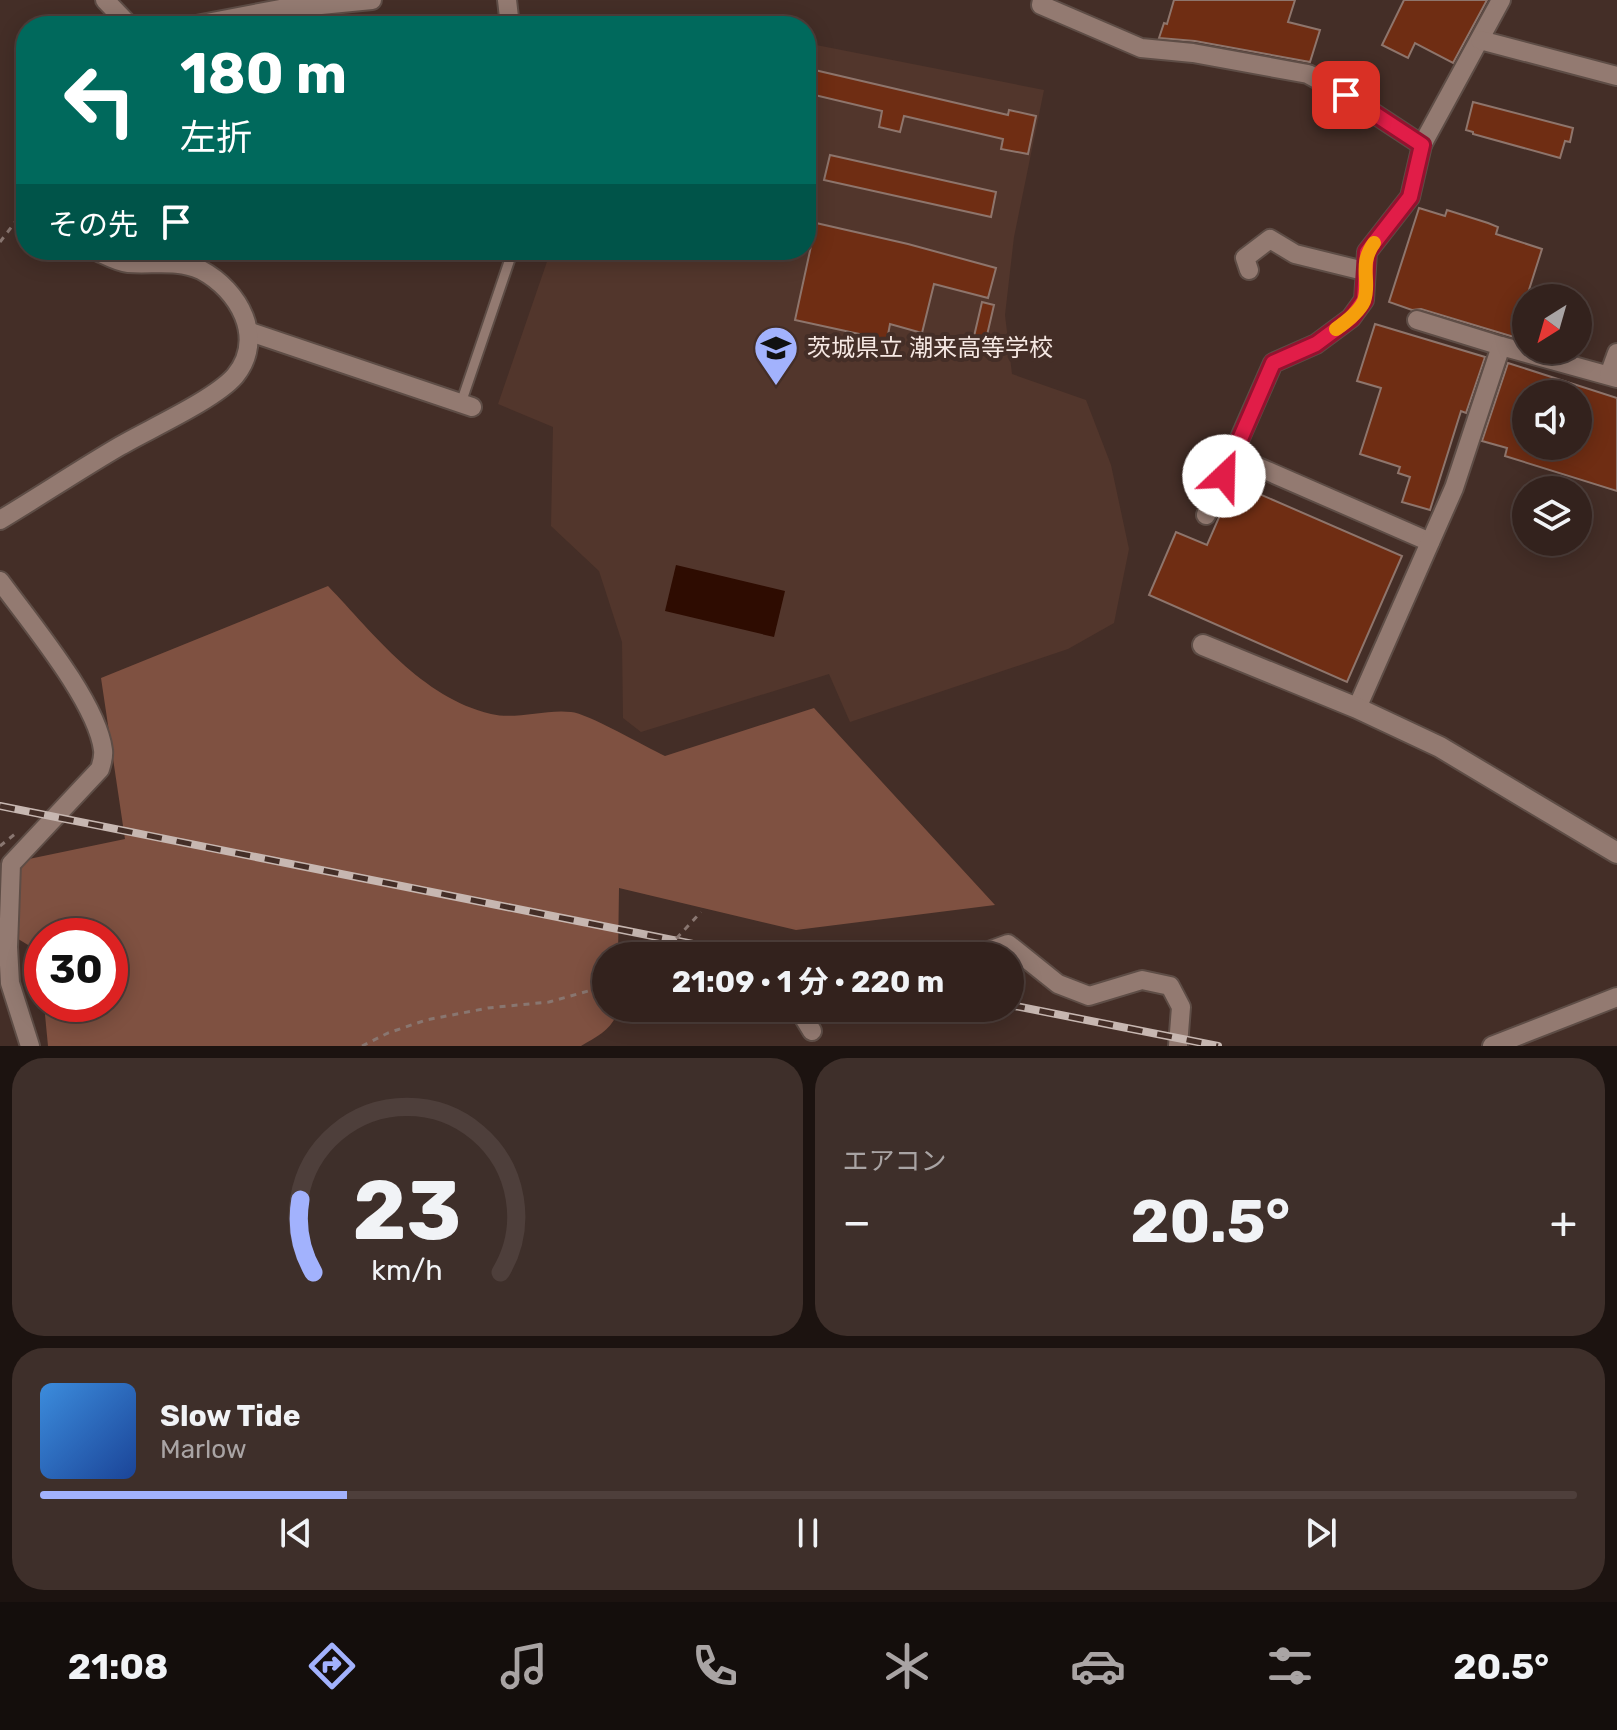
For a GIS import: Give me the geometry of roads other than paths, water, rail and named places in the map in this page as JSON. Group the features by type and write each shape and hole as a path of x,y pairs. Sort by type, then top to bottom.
{"street":[{"path":"105,0 120,16"},
{"path":"243,16 280,9 372,0"},
{"path":"1042,0 1041,5 1141,48 1193,53 1308,74 1422,145"},
{"path":"1206,515 1273,363 1316,344 1351,318 1364,300 1367,252 1410,197 1422,145 1501,0"},
{"path":"1480,40 1617,76"},
{"path":"1249,270 1245,258 1270,239 1295,254 1364,271"},
{"path":"0,520 118,447 204,399 234,377 245,357 250,332 241,305 201,271 168,262 126,263 119,260"},
{"path":"1417,320 1613,376 1617,353"},
{"path":"250,332 466,405"},
{"path":"1357,708 1454,488 1501,346"},
{"path":"1233,456 1430,542"},
{"path":"0,581 75,684 99,734 104,754 100,769 11,864 10,983 30,1046"},
{"path":"1203,645 1357,708 1440,747 1617,853"},
{"path":"1024,957 1058,984 1089,996 1142,980 1170,986 1181,1007 1178,1046"},
{"path":"1492,1046 1617,997"},
{"path":"807,1022 812,1031"}],"lane":[{"path":"466,405 510,260"}],"railway":[{"path":"0,806 683,942"},
{"path":"1024,1008 1218,1046"}],"place":[{"name":"茨城県立 潮来高等学校","path":"776,387"}]}
